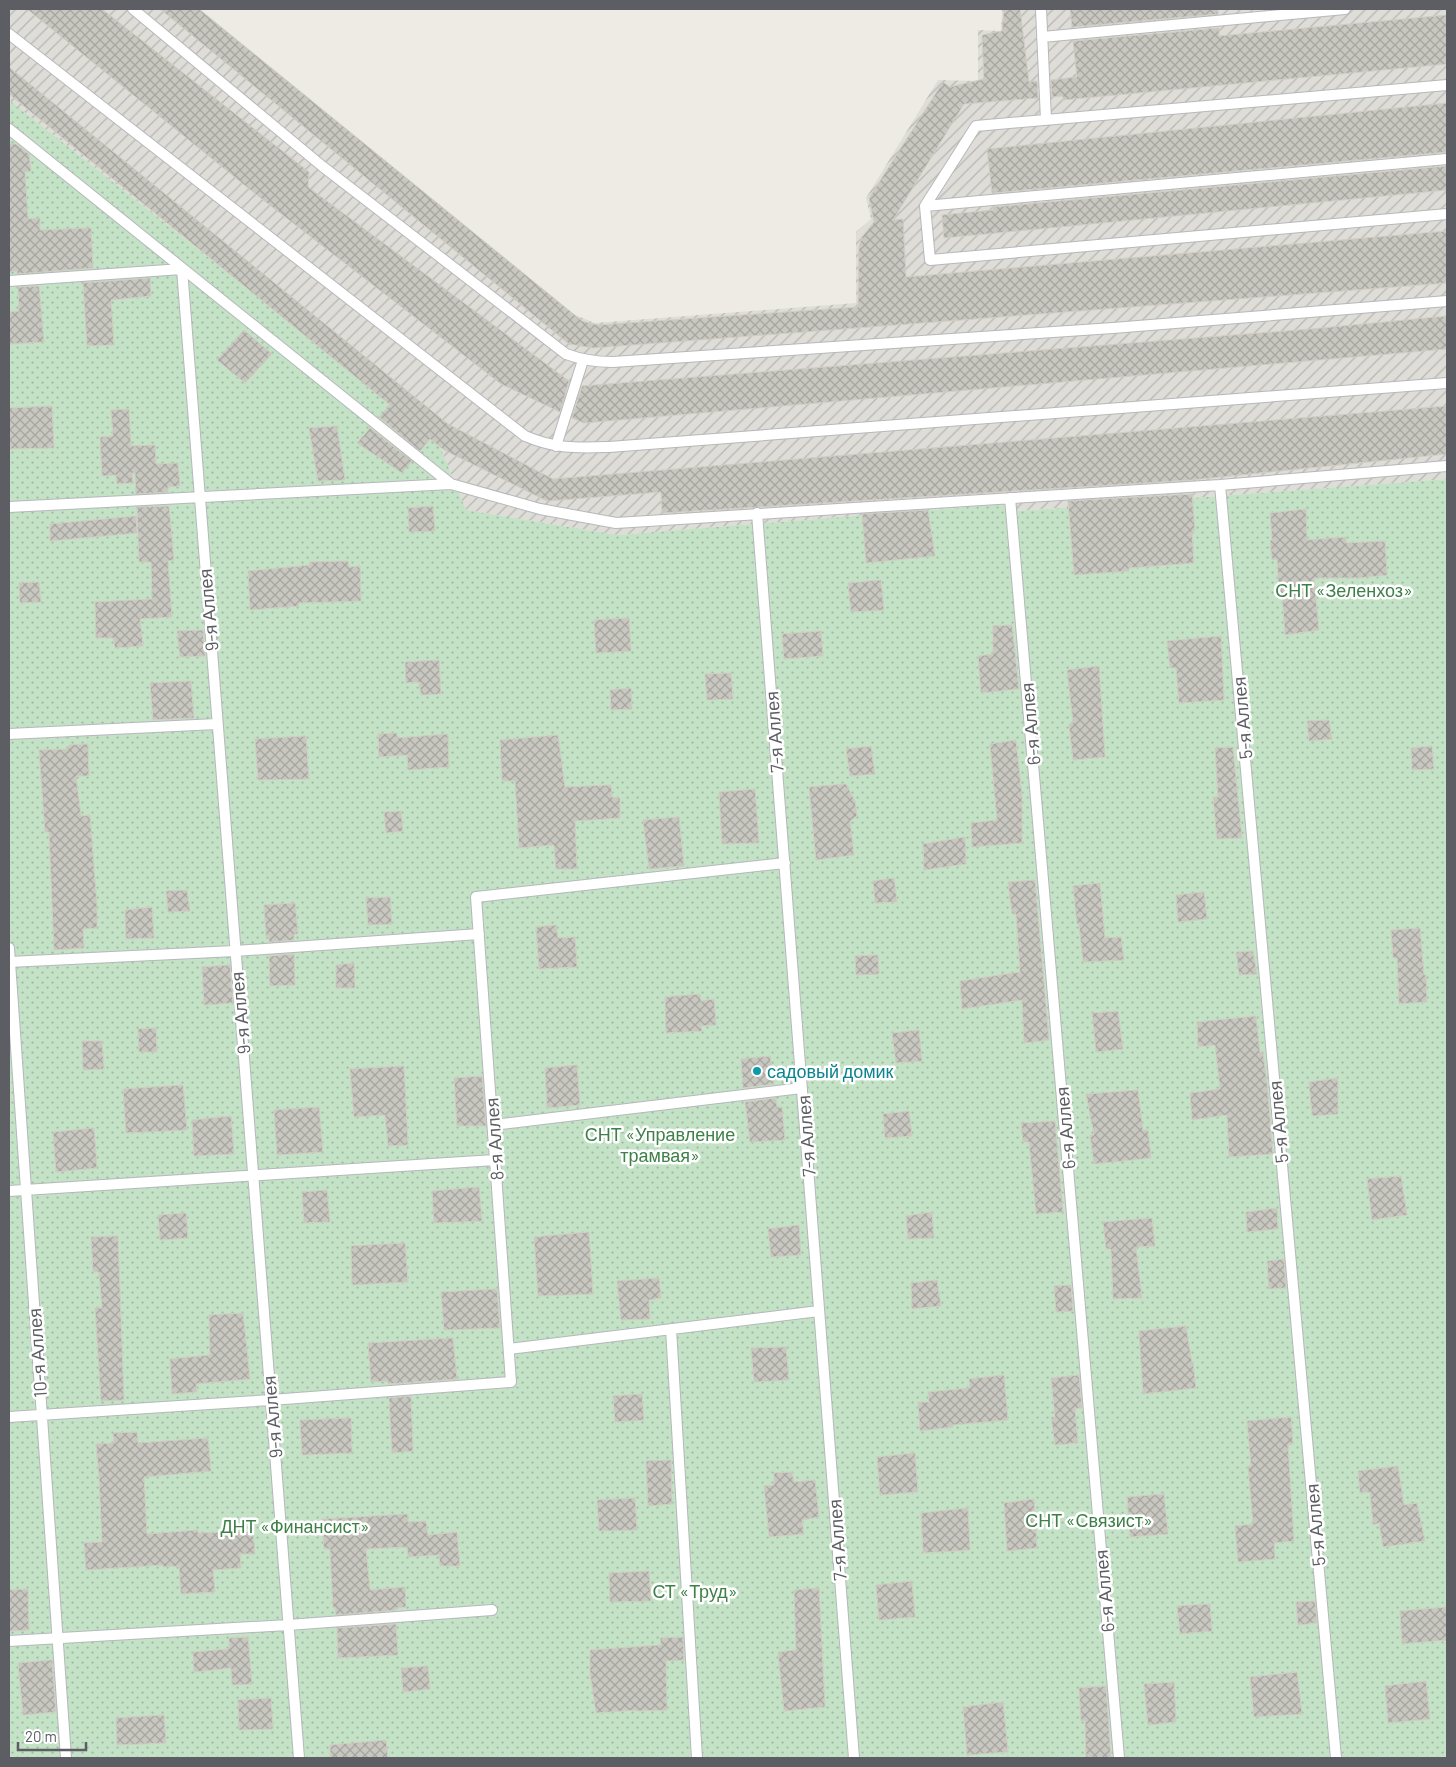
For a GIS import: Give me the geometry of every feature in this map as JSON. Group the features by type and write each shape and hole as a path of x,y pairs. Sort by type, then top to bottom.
{"lane":[{"path":"133,9 322,166 566,354 583,360 613,362 1103,329 1447,301"},
{"path":"1041,9 1046,120"},
{"path":"1042,36 1345,9"},
{"path":"9,34 525,436 545,444 573,448 619,446 1447,383"},
{"path":"1447,85 976,126 925,206 930,260 1447,214"},
{"path":"9,129 451,484"},
{"path":"925,206 1447,159"},
{"path":"9,281 182,269"},
{"name":"9-я Аллея","path":"182,269 299,1758"},
{"path":"556,446 583,360"},
{"path":"9,506 451,484 540,509 616,523 1220,485 1447,466"},
{"name":"5-я Аллея","path":"1220,485 1336,1758"},
{"name":"6-я Аллея","path":"1010,498 1119,1758"},
{"name":"7-я Аллея","path":"758,513 854,1758"},
{"path":"9,734 218,724"},
{"name":"8-я Аллея","path":"270,1400 512,1382 476,897 785,863"},
{"path":"9,962 235,951 479,934"},
{"name":"10-я Аллея","path":"9,948 66,1758"},
{"path":"493,1125 802,1088"},
{"path":"9,1191 495,1160"},
{"path":"509,1349 819,1311"},
{"path":"671,1329 697,1758"},
{"path":"9,1417 270,1400"},
{"path":"9,1641 288,1626 492,1610"}],"shaded area":[{"path":"9,9 196,9 573,314 595,323 856,303 856,232 871,219 866,198 938,80 978,81 978,30 1001,31 1002,9 1447,9 1447,479 1017,511 1017,503 617,535 466,510 436,437 9,100"}],"green space":[{"path":"9,100 436,437 466,510 617,535 1017,503 1018,511 1447,479 1447,1758 9,1758"}],"building":[{"path":"27,9 102,9 309,172 308,187 569,381 560,412 501,384 258,196"},
{"path":"160,9 199,9 582,321 598,325 858,307 859,246 862,237 874,222 869,198 943,82 950,87 984,79 982,35 1002,31 1004,9 1020,9 1029,82 1037,81 1038,98 964,104 893,220 903,219 906,277 1447,231 1447,283 593,348 569,344"},
{"path":"1070,9 1218,9 1218,14 1072,27"},
{"path":"1447,15 1447,64 1063,100 1063,96 1052,97 1051,80 1077,77 1073,41 1219,28 1219,36"},
{"path":"9,67 448,424 553,479 1447,406 1447,454 1191,480 662,513 661,492 547,501 444,450 430,439 420,451 379,417 390,405 9,94"},
{"path":"1447,103 1447,152 992,193 987,149"},
{"path":"9,144 16,144 29,154 31,171 25,172 28,219 40,218 40,230 91,228 93,268 17,274 17,271 9,272"},
{"path":"1447,166 1447,190 944,238 942,215 993,210 993,207"},
{"path":"150,278 151,296 111,300 114,345 87,346 83,283"},
{"path":"39,286 44,342 9,344 9,312 19,311 18,287"},
{"path":"1447,316 1447,349 584,423 572,418 582,386 1311,329"},
{"path":"244,330 272,354 245,383 217,360"},
{"path":"52,406 54,448 9,449 9,408"},
{"path":"129,409 131,446 155,445 156,464 178,463 180,486 168,487 168,492 136,494 135,473 132,473 133,483 117,484 116,475 102,476 100,437 113,436 111,410"},
{"path":"337,426 345,480 318,481 309,428"},
{"path":"370,428 412,461 402,473 357,443"},
{"path":"1192,494 1195,531 1192,531 1194,563 1074,575 1068,501"},
{"path":"169,506 174,560 168,561 172,617 140,619 143,646 115,648 113,638 96,638 95,602 152,599 151,562 139,562 137,507"},
{"path":"433,506 435,531 409,532 408,508"},
{"path":"1306,509 1307,540 1346,537 1346,543 1385,541 1387,575 1359,578 1314,578 1319,630 1285,635 1282,594 1279,595 1277,559 1272,560 1270,513"},
{"path":"928,510 935,556 866,563 862,514"},
{"path":"136,516 137,533 50,541 50,524"},
{"path":"348,561 349,567 360,566 361,601 298,603 299,606 250,610 248,571 310,565 309,562"},
{"path":"881,580 884,610 851,612 848,583"},
{"path":"39,582 41,602 20,603 19,583"},
{"path":"629,618 631,651 596,653 594,620"},
{"path":"1012,625 1019,689 981,693 978,656 993,654 993,626"},
{"path":"203,630 205,656 180,657 177,631"},
{"path":"821,631 823,656 784,659 782,634"},
{"path":"1221,636 1224,700 1179,703 1176,668 1170,668 1167,641"},
{"path":"439,660 441,694 421,695 419,682 406,683 405,662"},
{"path":"1099,666 1105,757 1073,760 1069,724 1073,723 1067,670"},
{"path":"731,673 733,699 707,700 705,674"},
{"path":"191,681 194,718 153,720 150,683"},
{"path":"631,688 632,709 611,710 610,690"},
{"path":"1329,720 1332,739 1309,741 1307,721"},
{"path":"397,733 397,738 448,734 449,767 408,770 407,755 379,757 378,734"},
{"path":"558,735 565,787 611,785 612,797 620,798 620,818 575,821 577,869 556,869 554,845 519,848 515,781 502,781 500,740"},
{"path":"306,736 309,779 258,780 255,739"},
{"path":"1016,740 1022,796 1022,843 972,847 971,823 997,820 990,744"},
{"path":"88,744 89,776 76,776 81,816 90,815 97,928 83,929 84,948 54,950 49,832 45,832 39,750 68,749 69,745"},
{"path":"871,746 875,774 850,776 846,749"},
{"path":"1432,746 1434,769 1412,770 1411,748"},
{"path":"1233,747 1242,838 1217,839 1213,797 1218,797 1215,748"},
{"path":"846,784 855,801 857,816 850,821 854,855 816,860 809,787"},
{"path":"755,789 759,843 722,844 719,792"},
{"path":"401,811 403,831 386,833 384,812"},
{"path":"679,817 684,866 649,869 643,820"},
{"path":"965,837 966,864 924,870 923,844"},
{"path":"894,878 897,902 875,903 873,881"},
{"path":"1035,880 1049,1040 1024,1043 1022,1000 962,1009 960,981 1020,972 1016,914 1012,914 1008,882"},
{"path":"1100,883 1105,938 1121,937 1124,960 1083,962 1073,886"},
{"path":"187,890 190,911 168,912 166,891"},
{"path":"1204,892 1207,919 1178,922 1176,895"},
{"path":"390,897 392,924 368,925 366,898"},
{"path":"295,903 298,934 294,934 294,940 269,942 269,936 266,936 264,905"},
{"path":"152,907 154,938 126,939 125,910"},
{"path":"556,925 558,938 575,937 577,967 539,969 536,927"},
{"path":"1420,928 1424,975 1426,975 1427,1002 1399,1004 1397,958 1393,958 1391,930"},
{"path":"1253,951 1257,974 1239,975 1236,952"},
{"path":"294,954 295,985 270,986 269,956"},
{"path":"878,955 879,974 856,975 855,956"},
{"path":"354,963 355,988 336,988 336,965"},
{"path":"230,965 233,1003 204,1005 202,967"},
{"path":"700,994 701,1001 714,999 716,1025 701,1026 702,1031 666,1033 665,997"},
{"path":"1118,1011 1123,1049 1096,1052 1092,1013"},
{"path":"1256,1016 1260,1052 1263,1052 1267,1083 1273,1154 1229,1157 1227,1115 1192,1120 1190,1093 1220,1089 1215,1045 1198,1047 1197,1022"},
{"path":"156,1028 157,1052 139,1052 138,1029"},
{"path":"919,1030 922,1061 896,1063 892,1033"},
{"path":"82,1041 102,1041 104,1069 83,1070"},
{"name":"садовый домик","path":"770,1056 774,1084 743,1088 741,1059"},
{"path":"577,1065 580,1105 547,1108 545,1068"},
{"path":"404,1066 408,1145 388,1146 385,1115 354,1117 350,1069"},
{"path":"482,1076 486,1126 457,1126 454,1078"},
{"path":"1338,1078 1338,1114 1312,1116 1309,1082"},
{"path":"183,1085 187,1130 126,1133 123,1089"},
{"path":"1138,1090 1143,1130 1148,1130 1151,1158 1094,1164 1090,1135 1094,1135 1086,1094"},
{"path":"776,1098 777,1107 782,1107 785,1140 750,1142 745,1102"},
{"path":"319,1107 323,1152 277,1155 274,1110"},
{"path":"909,1111 912,1136 885,1138 883,1114"},
{"path":"231,1116 234,1154 194,1156 192,1120"},
{"path":"1055,1121 1063,1212 1036,1214 1029,1142 1023,1142 1021,1123"},
{"path":"94,1128 97,1168 56,1172 53,1132"},
{"path":"1401,1176 1407,1215 1372,1220 1367,1179"},
{"path":"479,1187 482,1221 434,1223 432,1191"},
{"path":"327,1190 330,1222 304,1223 302,1192"},
{"path":"1277,1208 1278,1229 1247,1232 1246,1212"},
{"path":"932,1212 934,1238 908,1239 906,1216"},
{"path":"186,1213 188,1238 160,1240 158,1215"},
{"path":"1152,1218 1155,1246 1136,1247 1142,1298 1113,1299 1111,1249 1106,1249 1103,1222"},
{"path":"799,1225 801,1255 771,1257 768,1229"},
{"path":"589,1232 593,1294 538,1296 534,1237"},
{"path":"118,1236 124,1400 101,1401 95,1308 102,1308 99,1272 93,1272 91,1237"},
{"path":"405,1243 408,1282 352,1285 351,1246"},
{"path":"1284,1259 1286,1288 1269,1289 1267,1261"},
{"path":"659,1278 661,1298 649,1300 650,1319 621,1320 617,1281"},
{"path":"937,1280 941,1306 912,1309 911,1283"},
{"path":"1071,1285 1073,1311 1056,1312 1054,1286"},
{"path":"497,1289 500,1328 444,1330 441,1292"},
{"path":"243,1313 250,1379 196,1384 197,1392 172,1394 170,1359 210,1355 209,1315"},
{"path":"1186,1326 1196,1388 1143,1394 1139,1331"},
{"path":"453,1338 457,1379 388,1384 388,1381 371,1382 368,1343"},
{"path":"786,1347 789,1380 754,1382 751,1348"},
{"path":"1004,1375 1008,1420 953,1425 953,1427 920,1431 918,1402 929,1402 928,1392 970,1388 969,1379"},
{"path":"1079,1375 1082,1408 1075,1409 1078,1443 1055,1445 1051,1417 1055,1417 1051,1378"},
{"path":"642,1394 644,1420 615,1422 613,1396"},
{"path":"411,1396 413,1451 392,1453 389,1398"},
{"path":"1291,1417 1293,1444 1288,1445 1294,1541 1274,1543 1275,1559 1238,1562 1235,1526 1253,1524 1248,1466 1251,1466 1247,1421"},
{"path":"351,1418 352,1453 302,1455 300,1420"},
{"path":"137,1432 138,1443 208,1438 211,1471 144,1477 147,1534 198,1530 198,1533 253,1531 255,1554 240,1554 241,1568 213,1570 215,1592 181,1594 179,1566 163,1567 163,1565 86,1570 84,1543 102,1542 96,1444 114,1443 113,1433"},
{"path":"915,1453 918,1492 880,1495 877,1457"},
{"path":"671,1460 672,1504 648,1506 646,1461"},
{"path":"1398,1466 1404,1505 1417,1503 1425,1541 1383,1547 1379,1523 1373,1525 1370,1492 1360,1493 1358,1471"},
{"path":"792,1472 794,1482 815,1480 819,1517 802,1520 804,1534 769,1537 764,1486 774,1485 774,1473"},
{"path":"1164,1494 1168,1534 1130,1537 1127,1497"},
{"path":"635,1498 637,1530 599,1531 597,1500"},
{"path":"1034,1499 1037,1548 1007,1551 1004,1503"},
{"path":"968,1508 970,1550 923,1553 921,1513"},
{"path":"408,1514 408,1522 426,1521 428,1535 457,1532 460,1566 440,1566 439,1555 408,1557 407,1547 366,1549 370,1590 405,1587 406,1607 396,1608 396,1610 336,1615 335,1607 333,1608 330,1549 324,1549 322,1519"},
{"path":"649,1571 651,1601 610,1602 609,1573"},
{"path":"912,1581 915,1617 879,1620 876,1585"},
{"path":"819,1588 825,1707 784,1711 778,1652 796,1650 794,1590"},
{"path":"28,1589 29,1630 9,1631 9,1590"},
{"path":"1315,1601 1317,1623 1298,1625 1296,1602"},
{"path":"1210,1604 1212,1631 1180,1634 1177,1606"},
{"path":"1447,1607 1447,1640 1402,1644 1400,1611"},
{"path":"396,1624 398,1655 338,1658 337,1628"},
{"path":"248,1637 252,1684 232,1685 231,1668 194,1672 193,1652 229,1649 229,1638"},
{"path":"683,1637 684,1660 666,1661 667,1710 596,1713 590,1673 590,1650 661,1645 660,1638"},
{"path":"52,1660 56,1712 23,1715 18,1663"},
{"path":"428,1666 430,1689 403,1692 401,1668"},
{"path":"1297,1672 1302,1714 1254,1717 1250,1677"},
{"path":"1426,1681 1430,1719 1388,1723 1385,1686"},
{"path":"1174,1682 1176,1722 1148,1725 1144,1684"},
{"path":"1106,1686 1111,1758 1086,1758 1085,1721 1081,1721 1079,1688"},
{"path":"271,1698 273,1729 239,1730 238,1700"},
{"path":"1003,1702 1008,1752 967,1755 963,1707"},
{"path":"164,1715 166,1743 117,1745 116,1718"},
{"path":"386,1740 388,1758 330,1758 330,1745"}],"place":[{"name":"садовый домик","path":"757,1071"}],"park label":[{"name":"СНТ «Зеленхоз»","path":"1344,590"},
{"name":"СНТ «Управление трамвая»","path":"660,1144"},
{"name":"СНТ «Связист»","path":"1089,1520"},
{"name":"ДНТ «Финансист»","path":"295,1526"},
{"name":"СТ «Труд»","path":"695,1591"}]}
